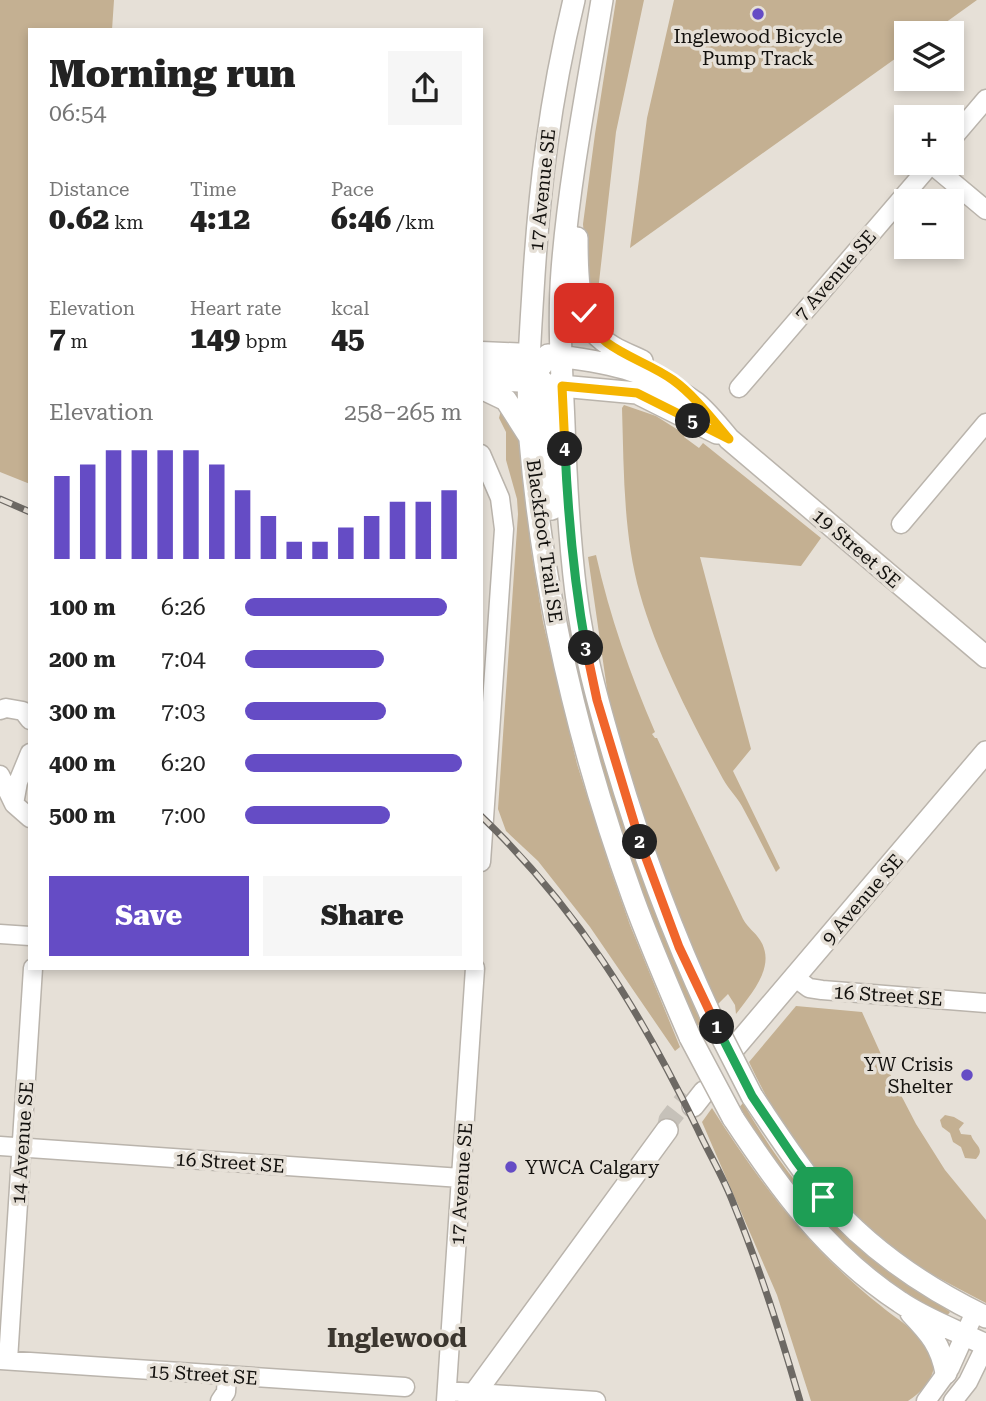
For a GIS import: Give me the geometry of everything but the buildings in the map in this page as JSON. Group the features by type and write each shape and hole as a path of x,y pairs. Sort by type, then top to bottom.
{"main road":[{"name":"17 Avenue SE","path":"538,373 538,207 543,157 574,0"},
{"name":"17 Avenue SE","path":"559,356 568,210 602,0"},
{"path":"581,131 577,260 588,323 595,333 614,347 672,379 698,405"},
{"name":"19 Street SE","path":"538,373 559,356 603,361 655,379 698,405 729,439 986,657"},
{"name":"Blackfoot Trail SE","path":"559,356 538,373 530,438 545,569 588,754 633,898 690,1037 733,1118 775,1182 802,1215 865,1276 902,1304 986,1345"},
{"path":"483,368 538,373"},
{"name":"19 Street SE","path":"538,373 637,393 729,439"},
{"name":"Blackfoot Trail SE","path":"538,373 568,516 576,594 597,700 643,854 679,947 710,1013 752,1096 823,1197 855,1230 922,1281 981,1314"},
{"path":"483,389 506,400 530,438"},
{"name":"9 Avenue SE","path":"736,1046 986,752"},
{"path":"472,1397 667,1130"},
{"path":"902,1304 937,1343 946,1373"}],"street":[{"path":"964,125 986,99"},
{"name":"7 Avenue SE","path":"739,388 921,175"},
{"path":"945,175 986,210"},
{"path":"483,352 538,373"},
{"path":"483,381 538,373"},
{"path":"901,524 986,424"},
{"path":"483,459 500,498 503,529 483,832"},
{"path":"0,710 6,708 23,711 28,717"},
{"path":"14,804 18,782 28,758"},
{"path":"0,775 14,804 28,816"},
{"path":"0,934 28,936"},
{"name":"14 Avenue SE","path":"4,1360 22,1148 33,970"},
{"name":"17 Avenue SE","path":"447,1396 475,970"},
{"name":"16 Street SE","path":"794,977 809,988 822,990 986,1003"},
{"name":"16 Street SE","path":"0,1146 461,1178"},
{"path":"926,1401 946,1373 965,1335 981,1314"},
{"path":"953,1401 968,1382 986,1345"},
{"name":"15 Street SE","path":"4,1360 405,1387"},
{"path":"220,1401 226,1392 227,1375"},
{"path":"447,1396 596,1401"}],"shaded area":[{"path":"0,0 114,0 112,28 28,28 28,483 0,472"},
{"path":"616,0 644,0 616,132 598,291 588,290 583,224"},
{"path":"674,0 977,0 948,21 894,21 894,60 630,248 647,118"},
{"path":"624,405 656,416 686,435 684,437 699,448 703,443 821,538 801,566 700,557 751,749 733,771 780,868 776,872 688,712 647,617 634,571 627,525 623,455"},
{"path":"501,410 520,442 531,549 543,622 577,764 630,925 680,1047 675,1051 590,927 538,861 506,831 498,809 518,514 517,499 506,460 506,432 499,418"},
{"path":"596,555 621,645 655,732 652,734 657,738 743,919 758,937 764,950 764,970 736,1014 735,1005 728,994 717,1005 699,969 661,873 610,710 588,557"},
{"path":"569,625 606,766 631,846 664,935 701,1022 695,1030 620,842 563,627"},
{"path":"796,1006 862,1012 916,1124 945,1170 986,1220 986,1303 918,1266 873,1232 811,1166 777,1115 749,1062"},
{"path":"743,1103 787,1171 827,1217 868,1253 950,1312 947,1316 876,1272 828,1230 794,1190 737,1110"},
{"path":"712,1108 767,1188 809,1239 856,1285 911,1329 929,1349 933,1358 933,1371 923,1389 913,1398 908,1401 811,1401 777,1295 702,1122"},
{"path":"945,1115 964,1123 959,1129 961,1134 971,1135 978,1147 980,1152 976,1159 965,1158 961,1147 953,1142 950,1133 942,1127 940,1120"}],"tunnel":[{"path":"667,1130 669,1120 688,1096"}],"railway":[{"path":"0,499 28,511"},
{"path":"483,818 547,887 576,924 628,1001 675,1084 730,1195 753,1253 800,1401"}],"place":[{"name":"Inglewood Bicycle Pump Track","path":"758,14"},
{"name":"YW Crisis Shelter","path":"967,1075"},
{"name":"YWCA Calgary","path":"511,1167"}],"district":[{"name":"Inglewood","path":"397,1338"}],"route":[{"path":"584,313 595,333 604,340 672,379 684,389 729,439 637,393 562,386 567,502 576,594 597,700 643,854 679,947 752,1096 823,1197"}]}
